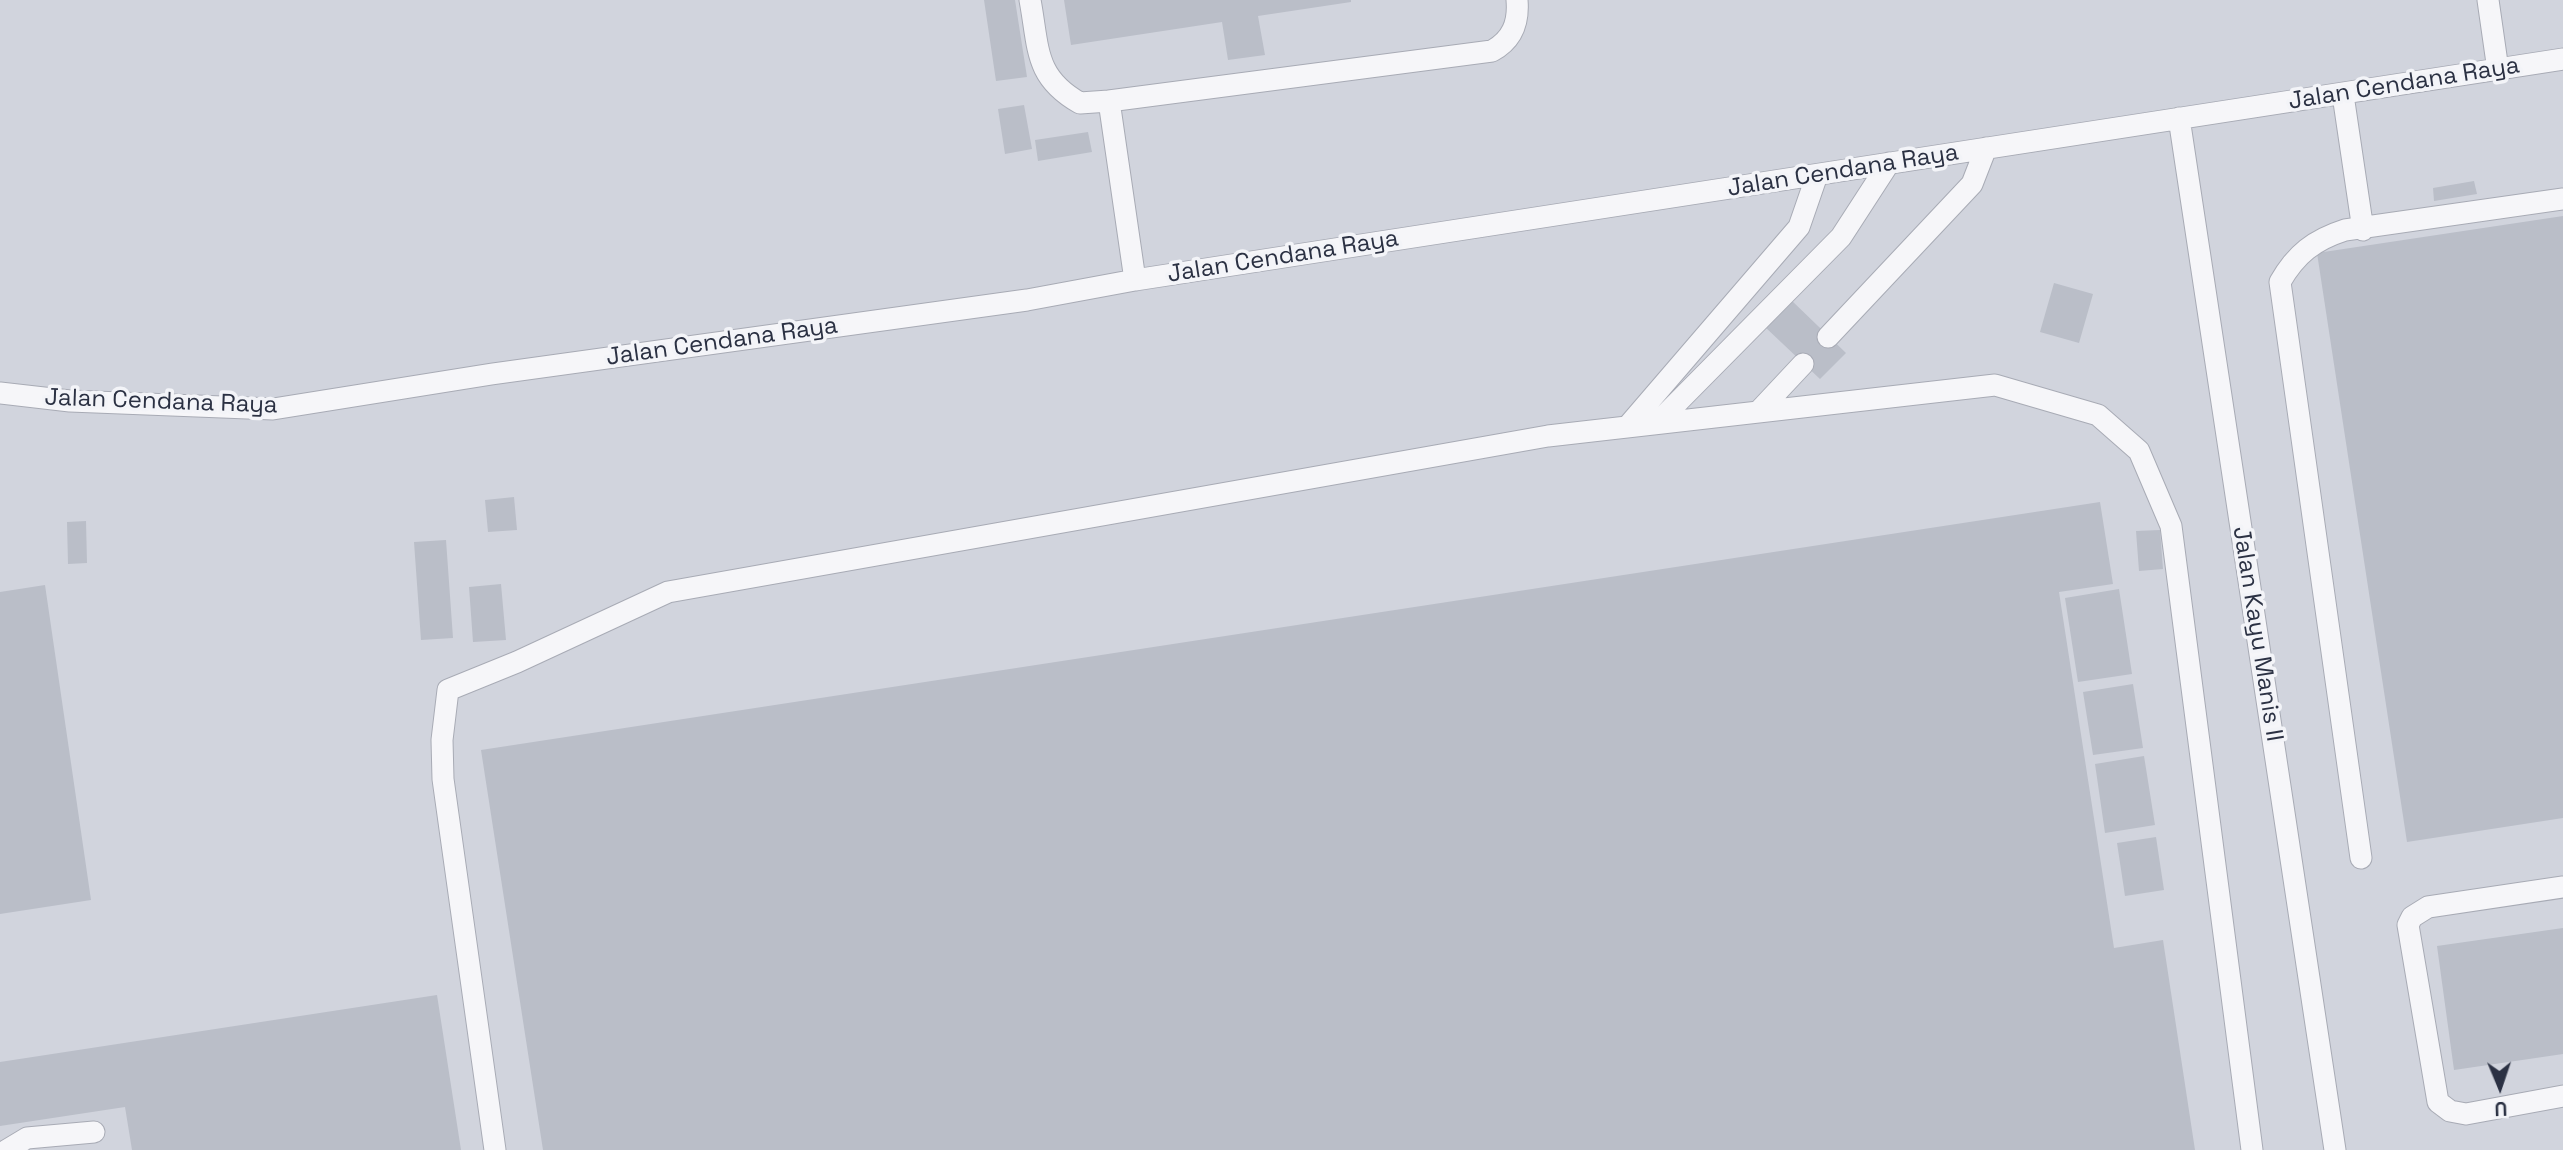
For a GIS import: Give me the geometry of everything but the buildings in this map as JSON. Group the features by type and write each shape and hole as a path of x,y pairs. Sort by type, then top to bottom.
{"lane":[{"path":"1030,0 1042,63 1050,82 1080,103 1492,51 1504,44 1512,33 1517,20 1517,0"},
{"path":"2488,0 2498,70"},
{"name":"Jalan Cendana Raya","path":"0,393 70,401 273,409 492,374 1027,300 1135,280 2563,59"},
{"path":"2343,95 2363,230"},
{"path":"1109,101 1135,280"},
{"name":"Jalan Kayu Manis II","path":"2179,118 2335,1150"},
{"path":"1828,337 1972,184 1986,148"},
{"path":"1657,423 1842,237 1889,163"},
{"path":"1627,427 1799,227 1817,175"},
{"path":"2361,858 2280,282 2298,255 2323,237 2344,230 2363,230 2563,199"},
{"path":"1759,411 1803,363"},
{"path":"495,1150 443,779 442,740 448,690 517,662 668,592 1548,436 1994,385 2098,415 2139,451 2171,526 2252,1150"},
{"path":"2563,887 2428,907 2412,917 2408,925 2438,1102 2443,1108 2466,1114 2563,1096"},
{"path":"7,1150 27,1138 94,1132"}],"shaded area":[{"path":"0,0 2563,0 2563,1150 0,1150"}]}
